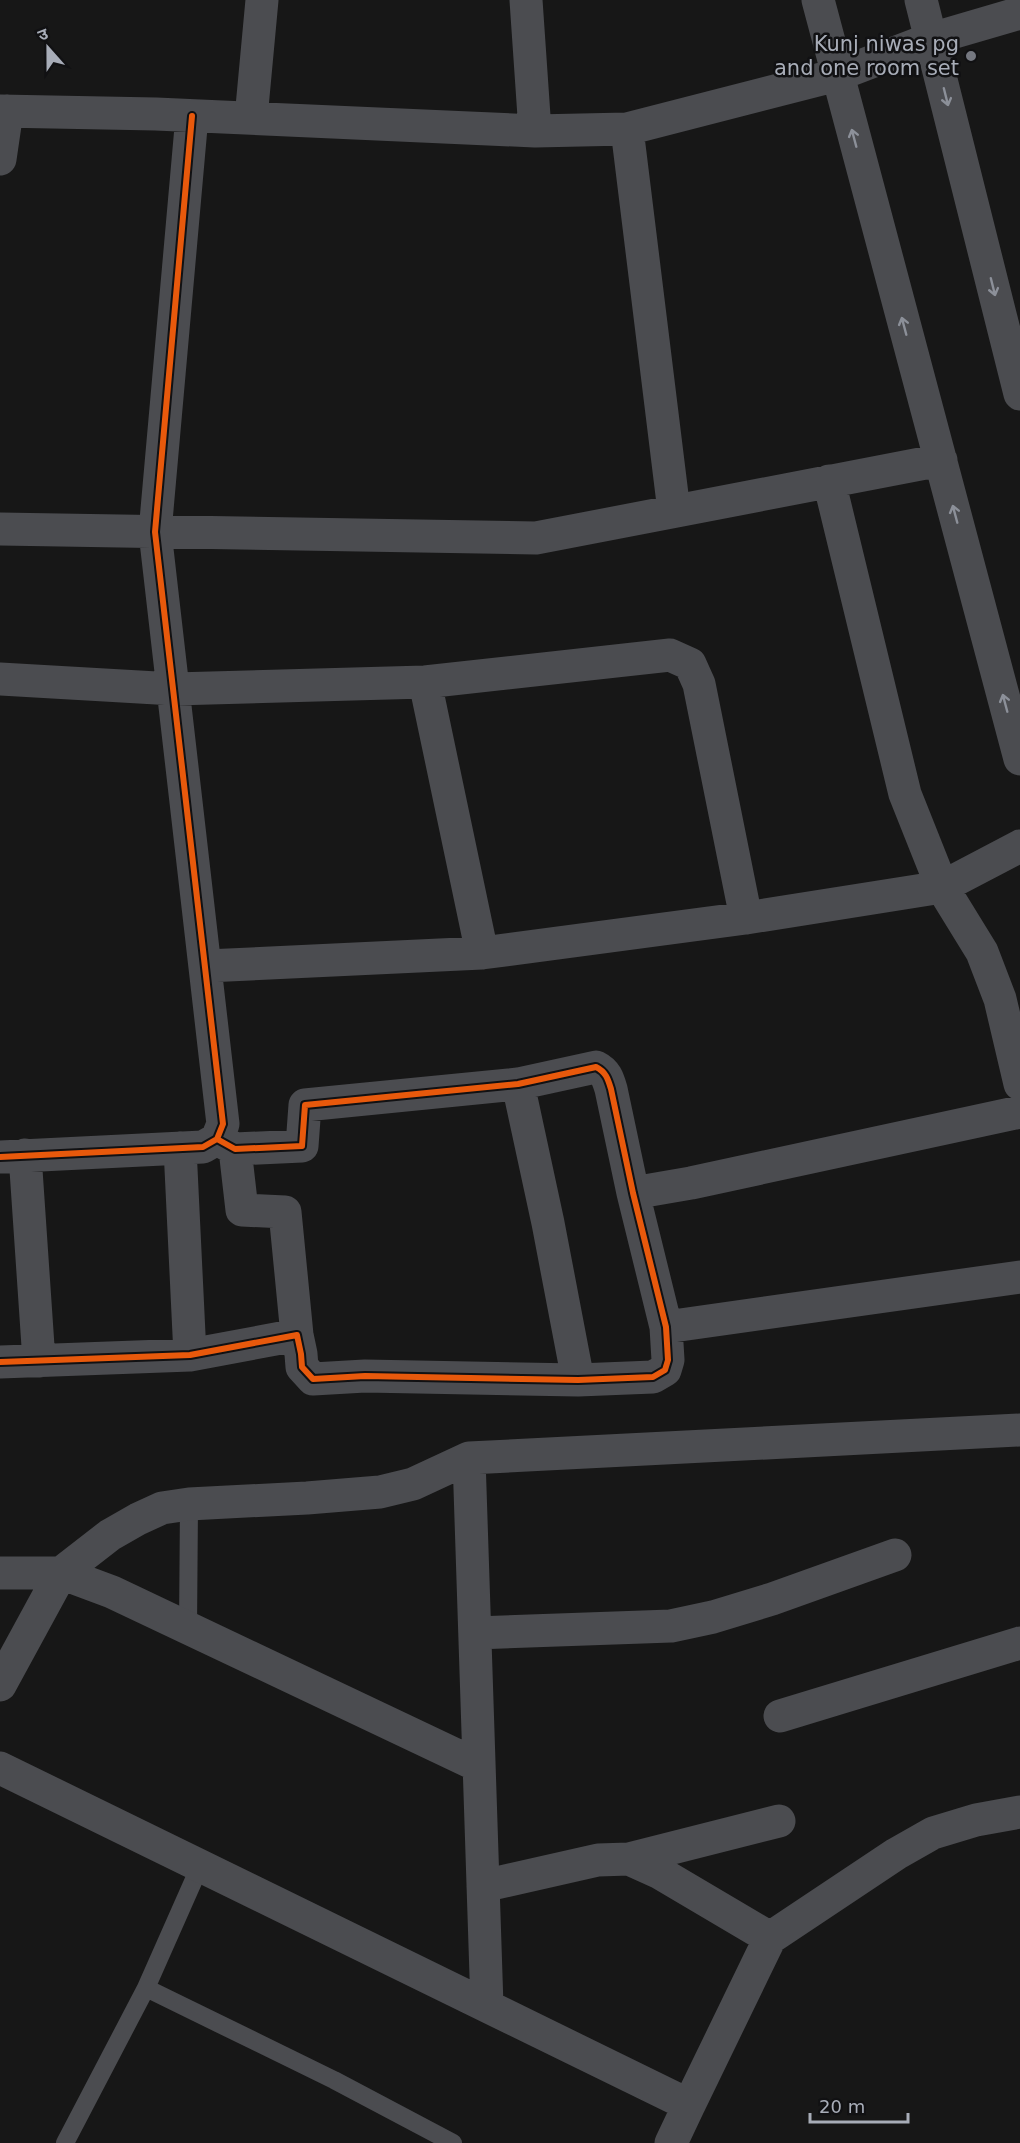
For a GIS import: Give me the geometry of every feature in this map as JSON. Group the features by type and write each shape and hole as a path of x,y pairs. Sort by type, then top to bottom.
{"street":[{"path":"251,118 262,0"},
{"path":"526,0 535,131"},
{"path":"818,0 1020,759"},
{"path":"921,0 1020,394"},
{"path":"0,159 4,111 251,118 535,131 627,129 837,75 931,39 1020,13"},
{"path":"39,1361 13,1156 203,1148 226,1144 302,1146 305,1105 518,1084 596,1067 603,1070 608,1077 611,1089 633,1193 666,1327 668,1360 665,1370 653,1377 578,1380 365,1376 313,1379 302,1367 285,1212 242,1209 226,1144 155,532 192,116"},
{"path":"627,129 674,511"},
{"path":"0,529 536,538 941,460"},
{"path":"829,481 905,794 942,887 982,952 1000,999 1020,1084"},
{"path":"0,680 174,689 425,682 670,655 690,664 699,684 746,918"},
{"path":"425,682 482,953"},
{"path":"206,966 482,953 746,918 942,887 1020,846"},
{"path":"518,1084 578,1380"},
{"path":"633,1193 691,1183 1020,1112"},
{"path":"180,1148 190,1355"},
{"path":"666,1327 1020,1277"},
{"path":"0,1362 190,1355 297,1335"},
{"path":"0,1685 61,1573 110,1535 162,1508 189,1504 380,1492 413,1484 469,1458 1020,1430"},
{"path":"469,1458 487,2006"},
{"path":"475,1633 671,1626 713,1617 772,1599 895,1555"},
{"path":"0,1573 61,1573 112,1592 479,1766"},
{"path":"780,1716 1020,1643"},
{"path":"0,1770 689,2105"},
{"path":"671,2143 771,1938 896,1854 933,1833 976,1820 1020,1812"},
{"path":"483,1886 598,1860 629,1859 779,1821"},
{"path":"629,1859 660,1873 771,1938"}],"lane":[{"path":"188,1629 189,1504"},
{"path":"65,2143 146,1988 200,1866"},
{"path":"146,1988 334,2080 453,2143"}],"cycle path":[{"path":"0,1157 203,1147 217,1139 223,1124 155,532 192,116"},
{"path":"0,1362 190,1355 297,1335 302,1367 313,1379 365,1376 578,1380 653,1377 665,1370 668,1360 666,1327 633,1193 611,1089 606,1076 596,1067 518,1084 305,1105 302,1146 235,1149 217,1139"}],"place":[{"name":"Kunj niwas pg and one room set","path":"971,56"}]}
